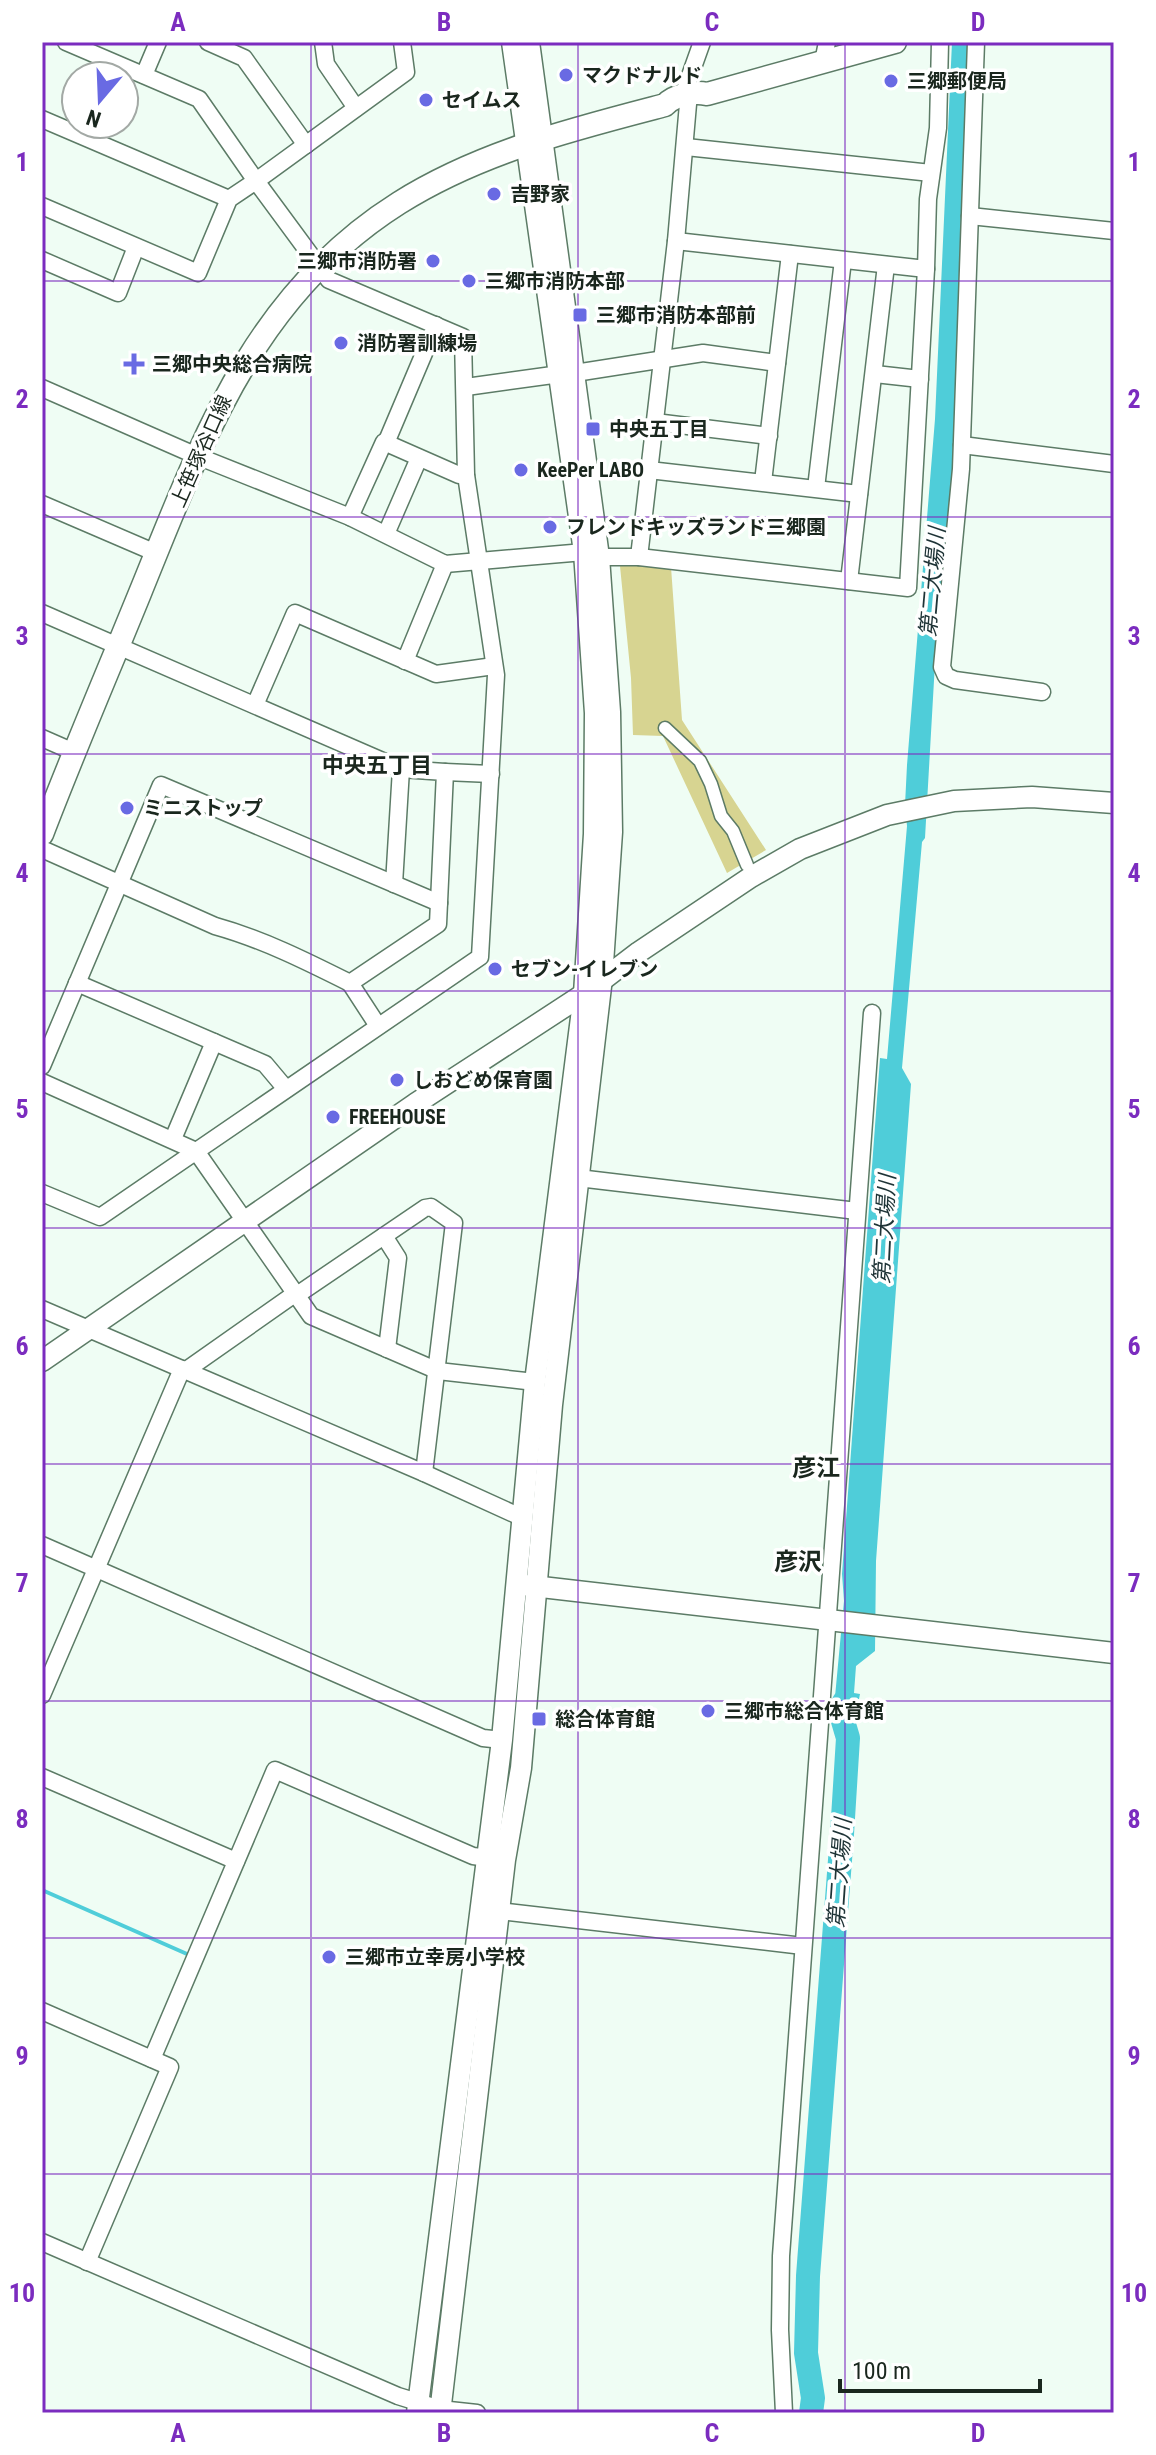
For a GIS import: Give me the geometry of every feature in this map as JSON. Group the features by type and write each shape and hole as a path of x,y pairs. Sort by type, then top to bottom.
{"main road":[{"name":"上笹塚谷口線","path":"42,834 156,553 222,402 243,363 284,305 317,267 373,220 461,169 535,141 665,105 672,108 825,52 895,42"}],"street":[{"path":"42,1193 100,1217 481,955 496,675 466,475 463,337 329,280 199,99 144,75 104,49 66,42"},
{"path":"144,75 158,42"},
{"path":"208,42 244,58 306,145"},
{"path":"323,42 326,64 356,108"},
{"path":"42,206 198,273 229,199 406,72 402,42"},
{"path":"512,42 535,141"},
{"path":"440,2411 499,1911 521,1768 552,1405 609,897 612,782 610,697 535,141 529,42"},
{"path":"639,557 694,98 686,87 702,42"},
{"path":"42,388 197,456 350,517 445,564 592,554 908,588 931,173 938,128 940,42"},
{"path":"976,42 962,445 942,667 946,676 955,680 1042,692"},
{"path":"42,119 229,199"},
{"path":"686,147 931,173"},
{"path":"970,216 1114,231"},
{"path":"676,241 926,269"},
{"path":"42,260 118,293 136,247"},
{"path":"763,482 790,254"},
{"path":"816,488 843,260"},
{"path":"849,581 886,265"},
{"path":"350,517 386,443 436,325"},
{"path":"466,387 703,353 777,363"},
{"path":"875,374 920,379"},
{"path":"655,422 769,436"},
{"path":"386,443 459,475 466,475"},
{"path":"962,445 1114,464"},
{"path":"386,534 419,458"},
{"path":"649,470 859,494"},
{"path":"42,504 156,553"},
{"path":"418,2408 502,1740 535,1382 584,994 594,834 592,554"},
{"path":"405,661 445,564"},
{"path":"42,613 401,769 491,774"},
{"path":"255,705 295,613 436,674 494,666"},
{"path":"665,728 700,761 721,816 733,831 747,865"},
{"path":"42,738 74,752"},
{"path":"394,884 401,769"},
{"path":"350,983 438,924 445,772"},
{"path":"42,1066 161,785 439,903"},
{"path":"42,1361 764,869 821,839 887,815 954,801 1032,797 1114,803"},
{"path":"42,849 350,983 378,1026"},
{"path":"77,983 265,1064 286,1089"},
{"path":"784,2413 780,2330 781,2256 803,1946 834,1621 857,1211 872,1013"},
{"path":"173,1139 214,1042"},
{"path":"42,1082 196,1151 311,1316 438,1371 535,1382"},
{"path":"578,1178 857,1211"},
{"path":"42,1695 183,1370 425,1208 431,1207 454,1223 424,1473"},
{"path":"384,1236 398,1258 387,1349"},
{"path":"42,1309 523,1518"},
{"path":"42,1545 483,1738 502,1740"},
{"path":"516,1585 1114,1653"},
{"path":"152,2059 275,1770 473,1856 488,1858"},
{"path":"42,1777 236,1861"},
{"path":"499,1911 803,1946"},
{"path":"42,2011 170,2067 87,2262"},
{"path":"42,2242 398,2396 418,2408 477,2413"}],"shaded area":[{"path":"638,563 671,567 682,720 766,850 727,873 663,736 633,735 620,566"}],"water":[{"path":"952,42 970,42 955,455 935,663 925,838 922,842 902,1068 911,1084 876,1561 875,1651 856,1666 854,1693 860,1694 859,1699 853,1699 851,1732 841,1735 833,1718 844,1601 842,1574 880,1058 887,1059 907,826 907,765 935,419"}],"waterway":[{"name":"第二大場川","path":"811,2413 813,2398 806,2353 808,2276 842,1834 848,1738 843,1721 844,1702"},
{"path":"42,1890 187,1954"}],"place":[{"name":"マクドナルド","path":"566,75"},
{"name":"三郷郵便局","path":"891,81"},
{"name":"セイムス","path":"426,100"},
{"name":"吉野家","path":"494,194"},
{"name":"三郷市消防署","path":"433,261"},
{"name":"三郷市消防本部","path":"469,281"},
{"name":"三郷市消防本部前","path":"580,315"},
{"name":"消防署訓練場","path":"341,343"},
{"name":"三郷中央総合病院","path":"134,364"},
{"name":"中央五丁目","path":"593,429"},
{"name":"KeePer LABO","path":"521,470"},
{"name":"フレンドキッズランド三郷園","path":"550,527"},
{"name":"ミニストップ","path":"127,808"},
{"name":"セブン-イレブン","path":"495,969"},
{"name":"しおどめ保育園","path":"397,1080"},
{"name":"FREEHOUSE","path":"333,1117"},
{"name":"三郷市総合体育館","path":"708,1711"},
{"name":"総合体育館","path":"539,1719"},
{"name":"三郷市立幸房小学校","path":"329,1957"}],"district":[{"name":"中央五丁目","path":"377,765"},
{"name":"彦江","path":"816,1468"},
{"name":"彦沢","path":"798,1562"}]}
